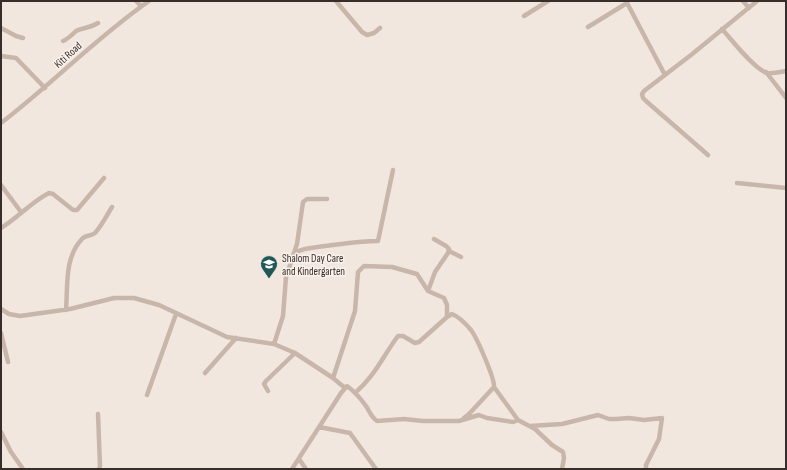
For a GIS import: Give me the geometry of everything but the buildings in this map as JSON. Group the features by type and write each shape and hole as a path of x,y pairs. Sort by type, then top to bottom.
{"street":[{"path":"136,1 141,6"},
{"name":"Kiti Road","path":"1,123 45,88 109,30 149,1"},
{"path":"336,1 362,32 367,35 374,33 380,28"},
{"path":"524,16 548,1"},
{"path":"743,1 749,8"},
{"path":"708,155 643,98 642,94 757,1"},
{"path":"588,27 627,2 665,75"},
{"path":"63,41 78,30 92,27 98,23"},
{"path":"1,28 23,38"},
{"path":"722,29 748,59 766,72 786,98"},
{"path":"1,56 16,58 45,88"},
{"path":"766,72 773,73 786,71"},
{"path":"295,253 301,249 378,241 393,170"},
{"path":"1,228 10,223 21,212 50,193 74,210 77,210 104,178"},
{"path":"737,183 786,188"},
{"path":"1,185 21,212"},
{"path":"274,344 283,316 286,277 295,253 304,202 307,199 327,199"},
{"path":"66,310 69,276 68,266 71,255 82,239 94,234 112,207"},
{"path":"434,239 446,246 449,251 461,257"},
{"path":"428,292 435,272 449,251"},
{"path":"334,378 355,311 358,272 364,266 392,267 413,272 420,278 428,292 444,298 447,305 448,317"},
{"path":"1,309 9,314 20,316 66,310 106,299 123,297 134,298 159,305 221,335 274,344 295,353 334,378 345,388 348,387 365,405 371,416 377,422 404,419 459,421 479,415 487,418 513,422 518,420"},
{"path":"148,394 176,314"},
{"path":"355,393 366,383 380,365 398,336 403,336 417,343 452,314 455,315 471,330 477,340 495,384 494,387 518,420 530,426 564,453 562,469"},
{"path":"1,333 8,362"},
{"path":"205,373 236,338"},
{"path":"268,391 264,384 266,380 295,353"},
{"path":"459,421 470,414 494,387"},
{"path":"292,469 345,388"},
{"path":"98,414 99,469"},
{"path":"530,426 562,424 598,415 609,419 628,418 644,420 662,418 659,439 646,465 646,469"},
{"path":"319,427 350,433 376,469"},
{"path":"1,432 22,469"},
{"path":"298,459 306,469"}],"place":[{"name":"Shalom Day Care and Kindergarten","path":"269,279"}]}
